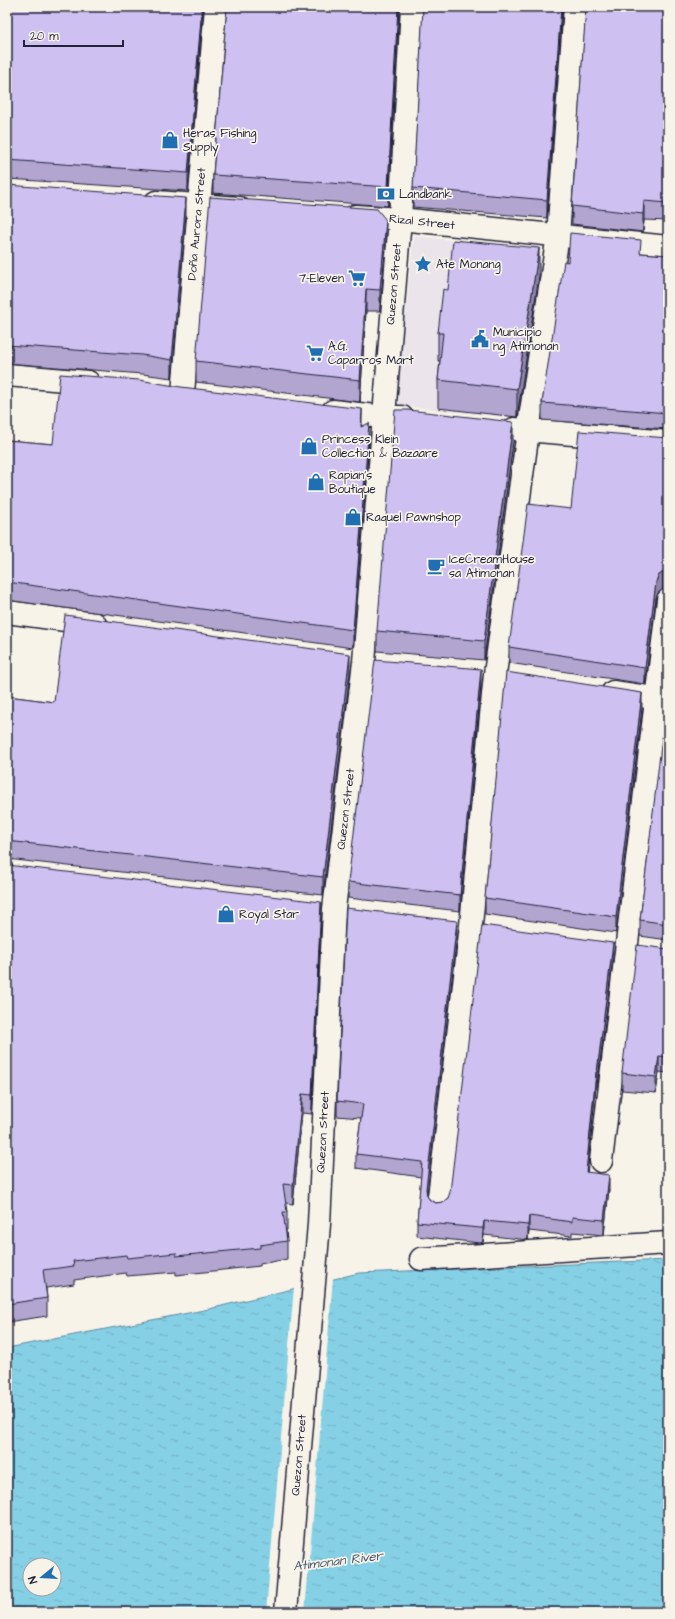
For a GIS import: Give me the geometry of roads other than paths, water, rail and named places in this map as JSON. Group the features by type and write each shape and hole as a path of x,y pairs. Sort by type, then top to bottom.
{"street":[{"name":"Doña Aurora Street","path":"206,396 172,391 199,205 216,7"},
{"name":"Quezon Street","path":"286,1612 318,1224 334,909 372,663 384,417 400,219 412,7"},
{"path":"438,1205 471,925 495,674 528,431 558,235 575,7"},
{"path":"137,200 260,209"},
{"name":"Rizal Street","path":"338,215 400,219 668,247"},
{"path":"7,375 109,383"},
{"path":"314,408 384,417 425,419"},
{"path":"496,427 528,431 668,442"},
{"path":"601,1161 628,947 662,699 668,600"},
{"path":"7,612 116,627"},
{"path":"341,659 372,663"},
{"path":"472,672 518,677"},
{"path":"594,689 662,699"},
{"path":"311,906 357,912"},
{"path":"448,922 494,928"},
{"path":"421,1259 668,1243"}],"water":[{"name":"Atimonan River","path":"668,1260 668,1612 7,1612 7,1348 209,1309 359,1273"}],"place":[{"name":"Heras Fishing Supply","path":"170,140"},
{"name":"Landbank","path":"386,194"},
{"name":"Ate Monang","path":"423,264"},
{"name":"7-Eleven","path":"357,278"},
{"name":"Municipio ng Atimonan","path":"480,339"},
{"name":"A.G. Caparros Mart","path":"315,353"},
{"name":"Princess Klein Collection & Bazaare","path":"309,446"},
{"name":"Rapian's Boutique","path":"316,482"},
{"name":"Raquel Pawnshop","path":"353,517"},
{"name":"IceCreamHouse sa Atimonan","path":"436,566"},
{"name":"Royal Star","path":"226,914"}]}
